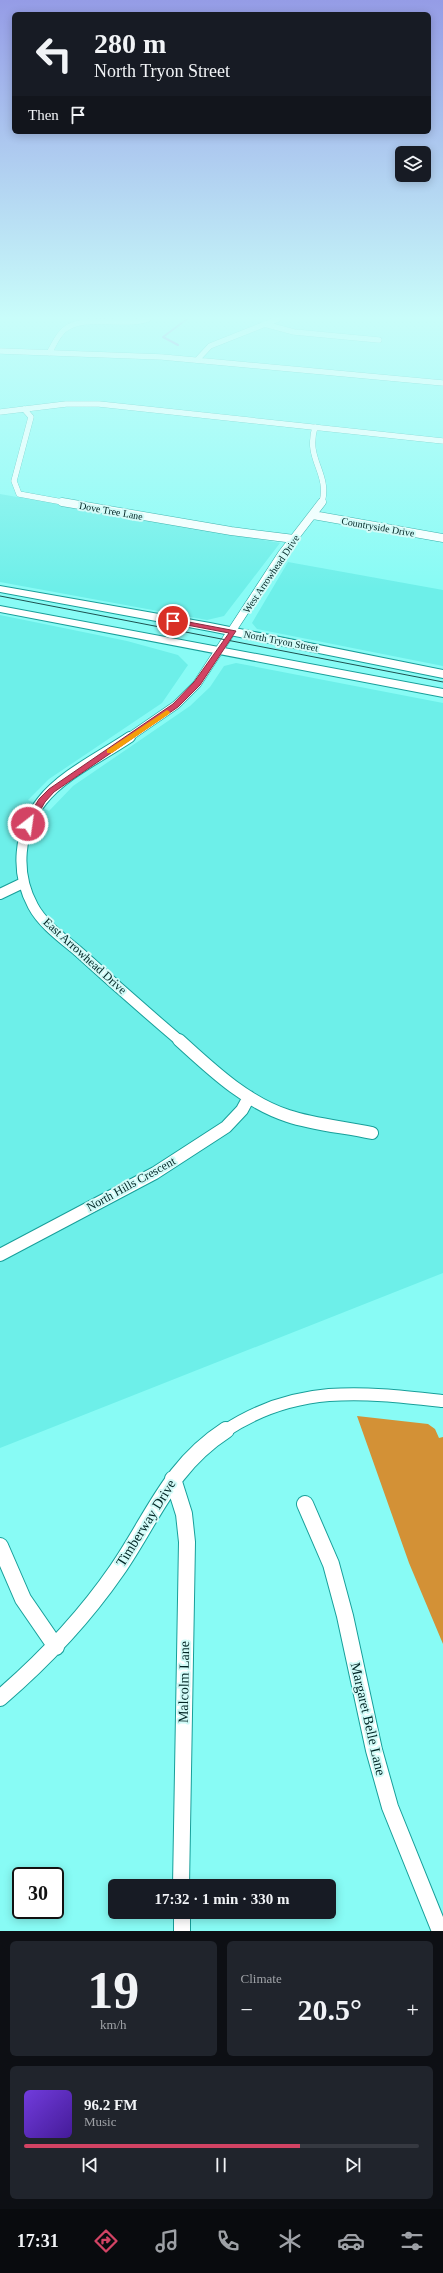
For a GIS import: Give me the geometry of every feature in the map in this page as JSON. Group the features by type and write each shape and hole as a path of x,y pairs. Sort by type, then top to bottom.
{"main road":[{"name":"North Tryon Street","path":"0,589 233,631 443,674"},
{"name":"North Tryon Street","path":"0,609 219,652 443,693"}],"street":[{"path":"0,412 23,409"},
{"name":"Dove Tree Lane","path":"24,409 31,417 14,481 15,488 19,494 231,532 294,539"},
{"path":"147,409 443,441"},
{"name":"West Arrowhead Drive","path":"233,631 294,539 322,502 324,488 312,453 312,437 315,427"},
{"name":"Countryside Drive","path":"313,515 443,538"},
{"name":"East Arrowhead Drive","path":"233,631 197,684 176,706 59,784 42,801 28,824 22,848 21,870 24,883 34,908 54,930 220,1078 249,1097 288,1116 372,1133"},
{"path":"0,894 24,883"},
{"name":"North Hills Crescent","path":"0,1255 155,1173 226,1127 242,1110 249,1097"},
{"name":"Timberway Drive","path":"0,1698 56,1647 112,1578 173,1479 192,1458 216,1437 254,1413 282,1402 342,1392 443,1401"},
{"name":"Malcolm Lane","path":"173,1479 184,1514 187,1542 181,1879"},
{"name":"Margaret Belle Lane","path":"305,1504 319,1532 333,1571 345,1616 374,1750 390,1807 440,1931"},
{"path":"0,1546 22,1599 40,1627 56,1647"},
{"path":"182,1919 182,1931"}],"shaded area":[{"path":"0,494 280,543 224,616 207,620 0,582"},
{"path":"288,562 443,590 443,666 257,629 252,623"},
{"path":"0,615 127,641 178,655 188,665 162,703 49,779 28,800 49,811 73,786 190,706 210,687 224,666 236,663 443,703 443,1273 0,1448"},
{"path":"357,1416 428,1424 435,1429 439,1438 443,1437 443,1644 409,1563"}],"tram line":[{"path":"0,596 443,682"}],"slow traffic":[{"path":"109,751 167,712"}],"route":[{"path":"28,824 34,812 51,790 176,706 197,684 233,631 173,621"}]}
